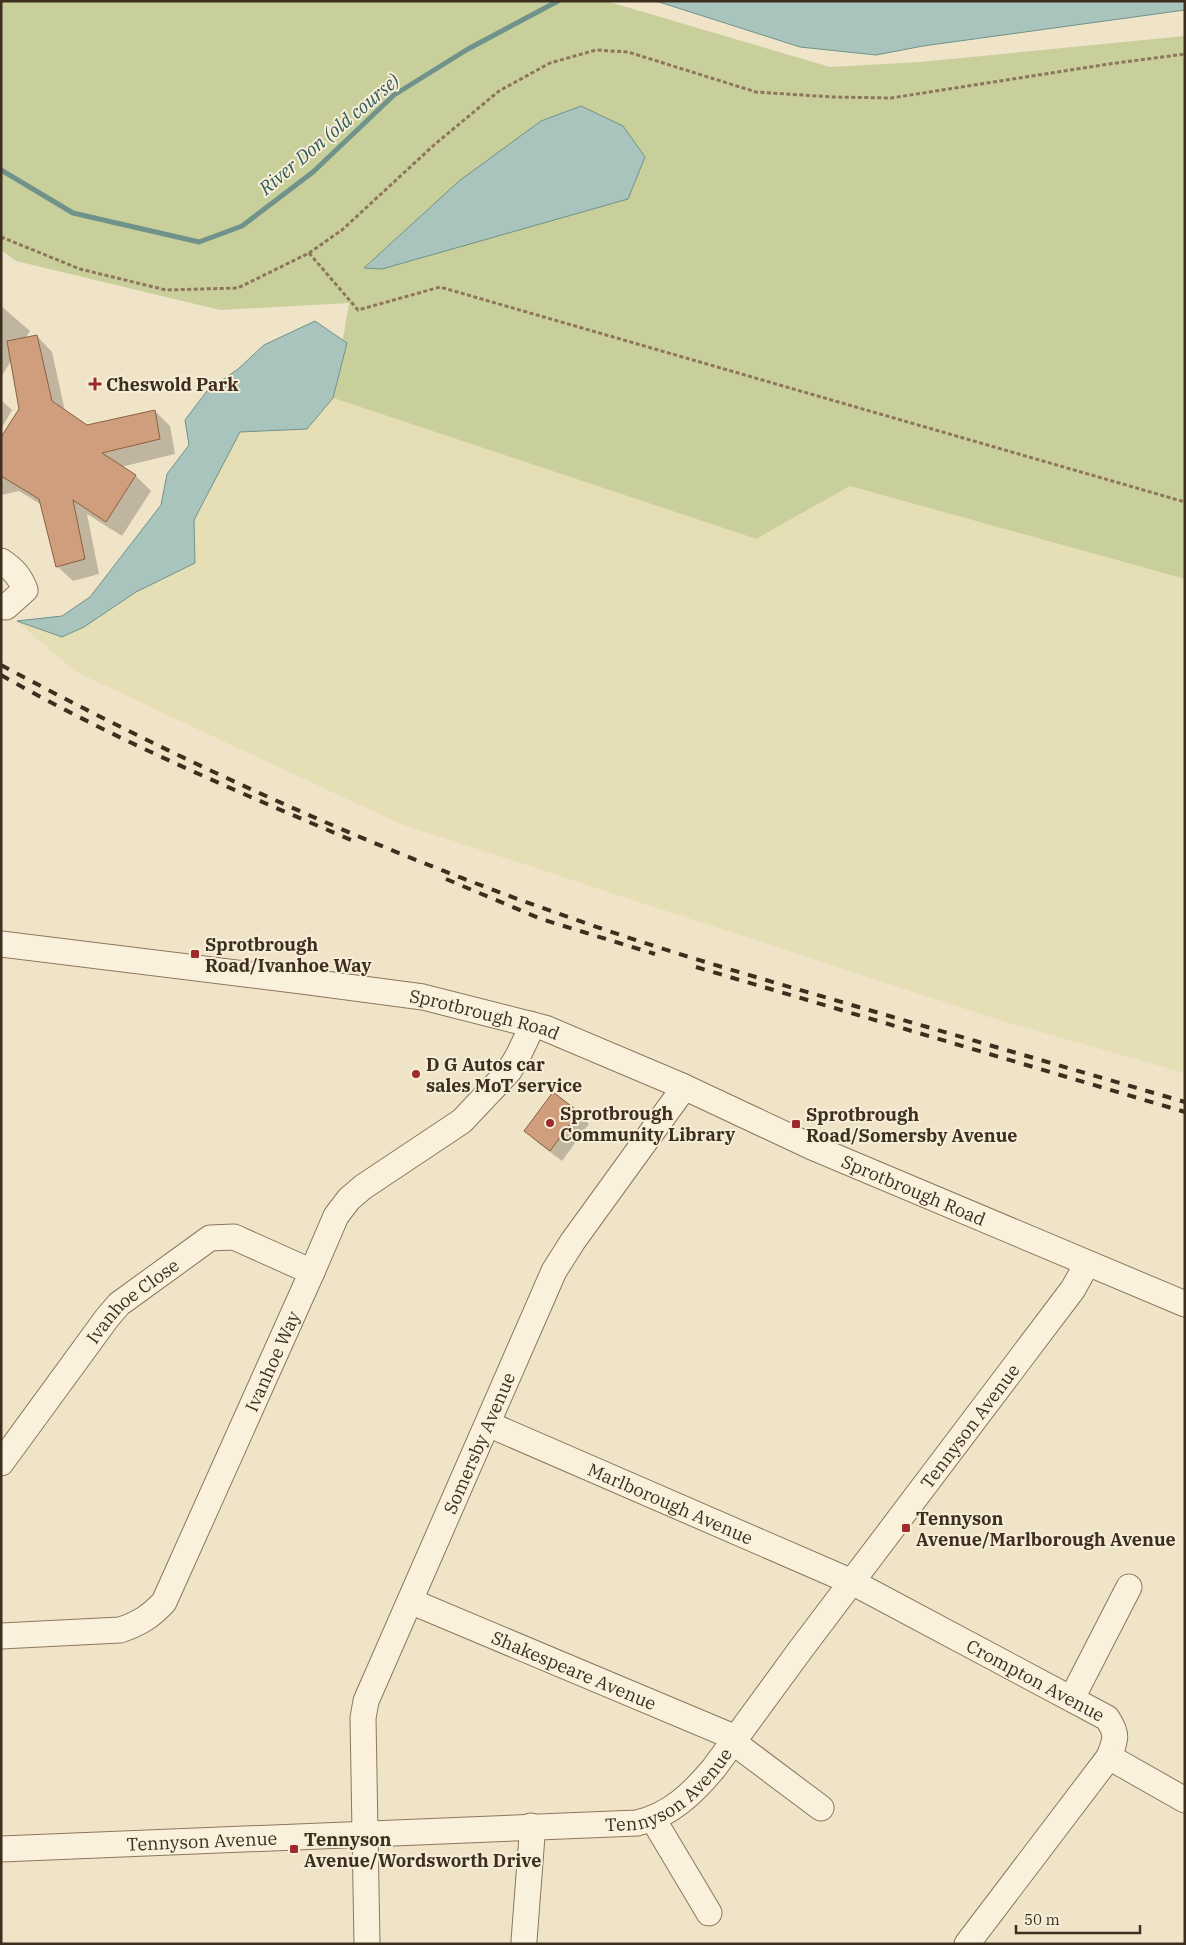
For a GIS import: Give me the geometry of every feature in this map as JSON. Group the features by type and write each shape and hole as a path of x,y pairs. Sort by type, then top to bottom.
{"street":[{"path":"1,561 13,569 21,578 25,590 6,607 1,606"},
{"name":"Sprotbrough Road","path":"1,944 302,980 422,997 545,1028 682,1086 812,1147 1185,1304"},
{"name":"Ivanhoe Way","path":"1,1636 120,1630 152,1616 164,1602 336,1216 349,1199 363,1187 462,1121 509,1071 521,1049 530,1024"},
{"name":"Somersby Avenue","path":"367,1944 364,1718 366,1701 554,1271 573,1241 678,1096 682,1086"},
{"name":"Ivanhoe Close","path":"1,1463 119,1304 210,1238 234,1237 312,1272"},
{"name":"Tennyson Avenue","path":"1,1849 365,1832 638,1822 653,1819 669,1812 700,1785 735,1740 1073,1289 1087,1264"},
{"name":"Marlborough Avenue","path":"488,1424 852,1582"},
{"name":"Crompton Avenue","path":"852,1582 1072,1698 1107,1718 1114,1728 1116,1740 1109,1757 967,1944"},
{"path":"1072,1698 1129,1587"},
{"name":"Shakespeare Avenue","path":"410,1601 735,1740 821,1808"},
{"path":"1109,1757 1185,1800"},
{"path":"653,1819 709,1913"},
{"path":"524,1941 532,1836 531,1826"}],"path":[{"path":"1,237 80,269 166,290 238,288 309,253 342,230 434,145 499,91 550,63 596,50 628,52 756,92 833,97 891,98 1185,54"},
{"path":"309,253 358,310 440,286 1185,502"}],"shaded area":[{"path":"333,398 756,539 850,486 1185,579 1185,1073 1005,1022 398,823 74,671 17,621 62,636 84,627 136,592 195,563 194,520 240,432 307,429"}],"green space":[{"path":"1,1 606,1 830,67 920,62 1185,36 1185,579 850,486 756,539 333,398 349,303 220,310 16,261 1,250"}],"water":[{"path":"656,1 1185,1 1185,10 923,46 876,55 800,47"},
{"path":"581,106 623,126 645,157 628,199 382,269 364,268 459,181 541,121"},
{"path":"315,321 347,343 333,398 307,429 240,432 194,520 195,563 136,592 84,627 62,637 17,621 62,616 90,597 161,505 167,474 189,445 185,420 207,391 238,369 264,345"}],"building":[{"path":"37,335 52,401 87,425 155,410 160,439 102,453 136,475 106,522 73,500 85,559 56,567 39,499 1,476 1,437 19,409 7,341"},
{"name":"Sprotbrough Community Library","path":"553,1092 579,1112 550,1151 524,1131"}],"waterway":[{"name":"River Don (old course)","path":"1,170 73,213 199,242 242,226 313,172 394,95 468,49 558,1"}],"railway":[{"path":"1,665 146,740 295,809 446,872 523,901 695,959 1185,1102"},
{"path":"1,675 132,743 221,784 356,842"},
{"path":"446,879 541,919 655,954"},
{"path":"696,967 1185,1112"}],"place":[{"name":"Cheswold Park","path":"95,384"},
{"name":"Sprotbrough Road/Ivanhoe Way","path":"195,954"},
{"name":"D G Autos car sales MoT service","path":"416,1074"},
{"name":"Sprotbrough Community Library","path":"550,1123"},
{"name":"Sprotbrough Road/Somersby Avenue","path":"796,1124"},
{"name":"Tennyson Avenue/Marlborough Avenue","path":"906,1528"},
{"name":"Tennyson Avenue/Wordsworth Drive","path":"294,1849"}]}
